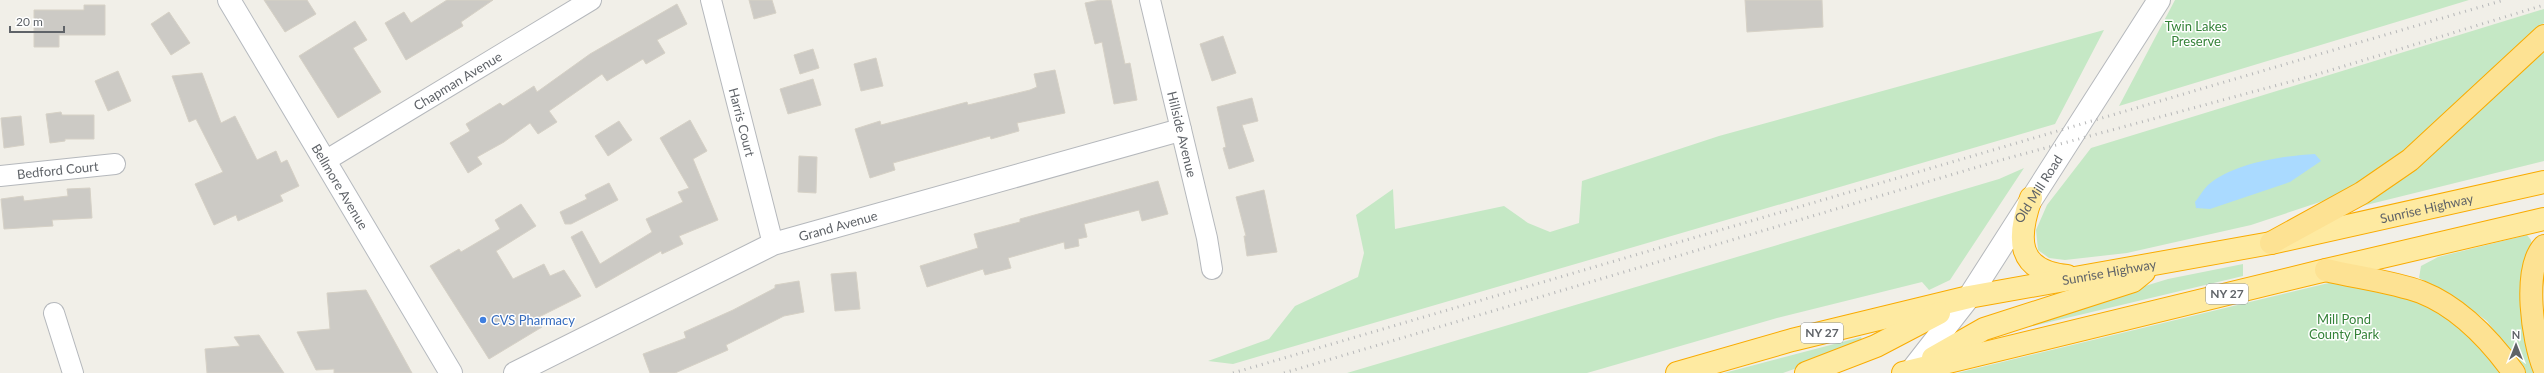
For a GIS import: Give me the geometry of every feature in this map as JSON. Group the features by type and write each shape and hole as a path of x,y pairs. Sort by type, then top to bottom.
{"highway":[{"path":"2271,243 2362,193 2410,160 2544,36"},
{"name":"Sunrise Highway","path":"1677,373 1792,340 1968,297 2271,243 2544,182"},
{"path":"2031,198 2025,215 2022,239 2030,262 2042,272 2054,275 2089,276"},
{"name":"NY 27","path":"1908,372 2326,270 2544,219"},
{"path":"2544,246 2532,278 2531,316 2544,368"},
{"path":"1908,372 1984,329 2133,282 2152,265"},
{"path":"2326,270 2421,292 2457,312 2499,353 2514,373"},
{"path":"1806,373 1876,346 1968,297"}],"street":[{"name":"Bellmore Avenue","path":"229,0 451,373"},
{"name":"Chapman Avenue","path":"325,162 591,0"},
{"name":"Harris Court","path":"711,0 773,244"},
{"name":"Hillside Avenue","path":"1150,0 1207,238 1212,269"},
{"name":"Old Mill Road","path":"1908,372 1968,297 2160,0"},
{"name":"Grand Avenue","path":"515,373 773,244 1180,130"},
{"name":"Bedford Court","path":"0,176 115,164"},
{"path":"54,313 73,373"}],"green space":[{"name":"Twin Lakes Preserve","path":"2175,0 2469,0 2119,106"},
{"path":"2544,9 2544,23 2382,170 2338,196 2251,225 2127,253 2065,260 2049,258 2038,250 2036,230 2047,205 2091,148"},
{"path":"2104,30 2055,124 1233,364 1208,361 1269,339 1295,306 1358,277 1364,253 1356,215 1393,189 1395,229 1504,206 1528,223 1550,232 1579,223 1582,181 1719,136"},
{"path":"2544,45 2544,161 2346,210"},
{"path":"2024,168 1950,280 1929,290 1922,282 1777,318 1587,373 1347,373 1999,179"},
{"path":"2527,235 2531,240 2539,373 2525,373 2487,321 2450,294 2419,278 2421,266 2438,257"},
{"path":"2243,264 2243,276 2029,327 2027,322 2168,279"},
{"name":"Mill Pond County Park","path":"2345,279 2442,304 2503,373 1957,373"},
{"path":"1861,337 1864,344 1783,373 1724,373"}],"water":[{"path":"2315,154 2321,161 2290,182 2210,209 2196,208 2195,202 2204,189 2219,177 2231,171 2273,159"}],"building":[{"path":"264,0 307,0 316,14 285,32"},
{"path":"447,0 493,0 461,22 463,26 406,60 385,23 404,12 411,23"},
{"path":"749,0 772,0 776,13 754,19"},
{"path":"1100,0 1111,0 1125,64 1130,63 1137,100 1114,104 1102,42 1095,44 1085,3"},
{"path":"1745,0 1822,0 1823,27 1747,32"},
{"path":"677,4 687,24 657,40 665,53 646,64 643,59 607,81 602,74 549,111 557,122 538,134 530,123 504,142 477,157 482,164 468,173 450,143 470,131 466,124 500,103 503,106 534,86 537,92 590,54"},
{"path":"84,5 105,5 105,35 59,35 59,47 34,47 34,10 84,10"},
{"path":"169,12 190,43 171,55 151,24"},
{"path":"355,21 367,40 353,48 381,92 338,118 299,56"},
{"path":"1223,36 1236,73 1212,81 1200,44"},
{"path":"813,49 819,68 800,74 794,55"},
{"path":"876,58 883,86 861,91 854,64"},
{"path":"1055,70 1065,113 1017,123 1019,131 991,139 990,136 893,163 895,170 870,178 855,129 880,121 881,125 967,102 968,105 1030,90 1037,87 1034,74"},
{"path":"118,71 131,101 108,111 95,81"},
{"path":"202,73 221,123 235,116 257,160 276,151 281,163 287,160 299,186 280,195 283,201 238,221 236,215 214,225 195,184 223,172 196,119 189,122 172,76"},
{"path":"813,79 821,105 788,114 780,89"},
{"path":"1252,98 1258,121 1242,125 1254,161 1229,169 1223,148 1226,147 1217,107"},
{"path":"61,112 62,115 94,115 94,139 65,139 65,141 50,143 46,114"},
{"path":"21,116 24,145 4,148 1,118"},
{"path":"690,120 707,151 693,159 718,220 679,236 683,244 662,254 661,251 596,288 571,237 582,231 600,264 652,232 646,219 683,202 678,192 689,188 660,138"},
{"path":"619,121 632,140 608,156 595,136"},
{"path":"799,156 817,157 816,193 798,192"},
{"path":"1158,181 1168,214 1142,221 1139,210 1084,224 1087,237 1078,239 1079,246 1065,249 1064,242 1008,258 1011,268 985,275 983,269 927,287 920,266 978,248 974,234 1020,222 1020,219"},
{"path":"609,183 618,200 571,224 565,224 560,212 587,199 585,195"},
{"path":"90,188 92,218 52,220 53,226 4,229 1,199 23,196 24,201 68,196 67,189"},
{"path":"1264,190 1277,252 1247,256 1244,236 1246,236 1236,197"},
{"path":"521,204 536,226 496,251 513,279 544,264 550,276 564,270 581,296 537,318 542,327 489,359 430,266 459,249 461,252 500,229 495,220"},
{"path":"856,272 860,309 835,311 831,274"},
{"path":"799,281 804,312 784,316 726,345 728,350 675,373 650,373 643,354 686,338 684,332 733,310 775,288 775,285"},
{"path":"366,290 412,373 334,373 334,369 316,370 297,332 330,329 327,293"},
{"path":"259,335 284,373 207,373 205,349 240,346 234,337"}],"railway":[{"path":"1233,373 2504,0"},
{"path":"1284,373 2001,160 2315,75 2544,5"}],"place":[{"name":"CVS Pharmacy","path":"483,320"}]}
